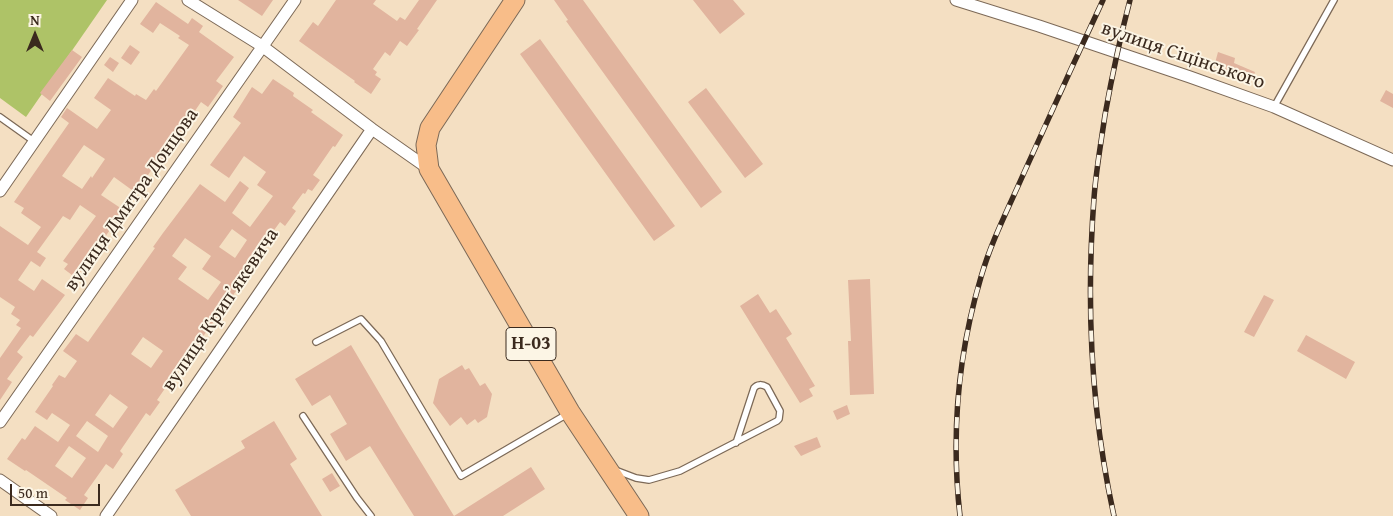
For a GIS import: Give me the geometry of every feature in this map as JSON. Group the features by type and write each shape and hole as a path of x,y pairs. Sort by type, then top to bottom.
{"main road":[{"name":"Н-03","path":"515,0 430,128 426,145 428,169 570,412 639,516"}],"street":[{"path":"0,191 132,0"},
{"path":"188,0 262,46 428,169"},
{"name":"вулиця Дмитра Донцова","path":"0,422 295,0"},
{"name":"вулиця Сіцінського","path":"956,0 1119,53 1274,107 1393,160"},
{"name":"вулиця Крипʼякевича","path":"106,516 372,129"},
{"path":"0,480 51,516"}],"lane":[{"path":"1274,107 1334,0"},
{"path":"0,117 34,142"},
{"path":"316,342 361,319 381,340 461,476 570,412"},
{"path":"606,467 636,478 649,480 680,471 736,442 780,419 780,411 767,387 764,385 754,388 736,442"},
{"path":"303,416 371,516"}],"green space":[{"path":"0,0 107,0 26,117 0,98"}],"building":[{"path":"238,0 273,0 262,16"},
{"path":"336,0 376,0 373,4 397,21 400,17 405,20 419,0 437,0 407,46 400,41 390,56 385,52 373,69 377,72 375,75 381,79 371,94 299,41 313,22 318,26"},
{"path":"554,0 583,0 722,192 701,208 566,21 568,20"},
{"path":"693,0 733,0 745,14 720,34"},
{"path":"156,2 188,24 192,18 203,26 199,32 234,57 216,81 223,86 208,107 201,102 156,168 154,166 136,193 114,177 101,195 125,211 76,278 64,269 68,264 63,261 96,216 80,205 70,220 63,216 37,252 46,258 40,267 31,261 18,280 34,291 42,279 65,295 33,337 30,335 17,352 23,357 7,379 12,382 0,400 0,358 21,328 16,325 20,320 11,314 15,307 0,297 0,226 28,245 41,227 21,213 24,208 14,202 69,123 61,117 67,108 97,129 111,110 94,98 108,78 135,96 136,94 146,100 154,89 156,91 189,45 178,38 180,36 160,23 153,33 140,24","holes":["84,145 105,159 82,189 62,176"]},
{"path":"540,39 675,226 654,241 520,54"},
{"path":"130,45 140,52 131,65 121,58"},
{"path":"72,50 82,57 50,101 40,93"},
{"path":"1218,52 1235,58 1234,63 1255,72 1252,80 1231,72 1229,76 1216,72 1219,65 1215,63"},
{"path":"110,57 119,63 113,72 104,65"},
{"path":"273,79 294,93 293,96 313,110 311,112 343,135 313,175 320,180 312,191 308,189 305,194 303,193 292,208 296,211 285,226 280,222 256,255 260,258 199,342 201,343 189,360 186,358 157,400 160,402 150,416 146,413 120,451 123,454 113,469 106,464 84,495 88,498 80,510 65,500 67,498 7,459 22,438 25,440 35,426 58,442 70,425 52,413 47,420 35,412 59,375 65,378 77,361 63,351 76,334 88,342 155,248 153,247 200,184 225,202 240,181 249,188 232,213 250,227 273,196 257,185 266,172 244,156 229,178 210,165 241,123 233,117 252,87 262,94","holes":["232,229 247,240 235,258 219,247","185,238 211,256 202,269 221,282 208,300 178,279 187,267 172,256","143,337 163,351 151,368 131,354","110,394 128,407 113,428 95,415","87,421 108,436 98,452 76,436","69,446 86,458 72,478 55,466"]},
{"path":"706,88 763,164 745,178 688,102"},
{"path":"1386,90 1393,94 1393,108 1380,101"},
{"path":"870,279 874,394 850,395 848,341 851,341 848,280"},
{"path":"758,294 770,313 776,309 792,334 786,338 815,386 809,389 813,396 800,403 740,306"},
{"path":"1264,295 1274,300 1254,337 1244,332"},
{"path":"1306,335 1355,362 1346,379 1297,351"},
{"path":"351,345 454,516 414,516 370,446 346,461 330,434 347,424 330,395 312,406 295,379"},
{"path":"462,365 465,370 469,368 480,386 485,383 492,394 487,417 478,423 475,419 467,425 461,417 450,426 433,403 439,379"},
{"path":"847,405 850,414 837,420 833,411"},
{"path":"274,421 297,459 290,464 322,516 191,516 175,490 245,448 241,441"},
{"path":"817,437 821,447 801,456 794,446"},
{"path":"531,467 545,489 503,516 454,516"},
{"path":"332,473 340,486 330,492 322,479"}],"railway":[{"path":"960,516 956,456 958,395 967,336 981,277 1000,226 1103,0"},
{"path":"1114,516 1106,477 1095,398 1091,318 1092,238 1096,177 1105,115 1116,57 1130,0"}]}
